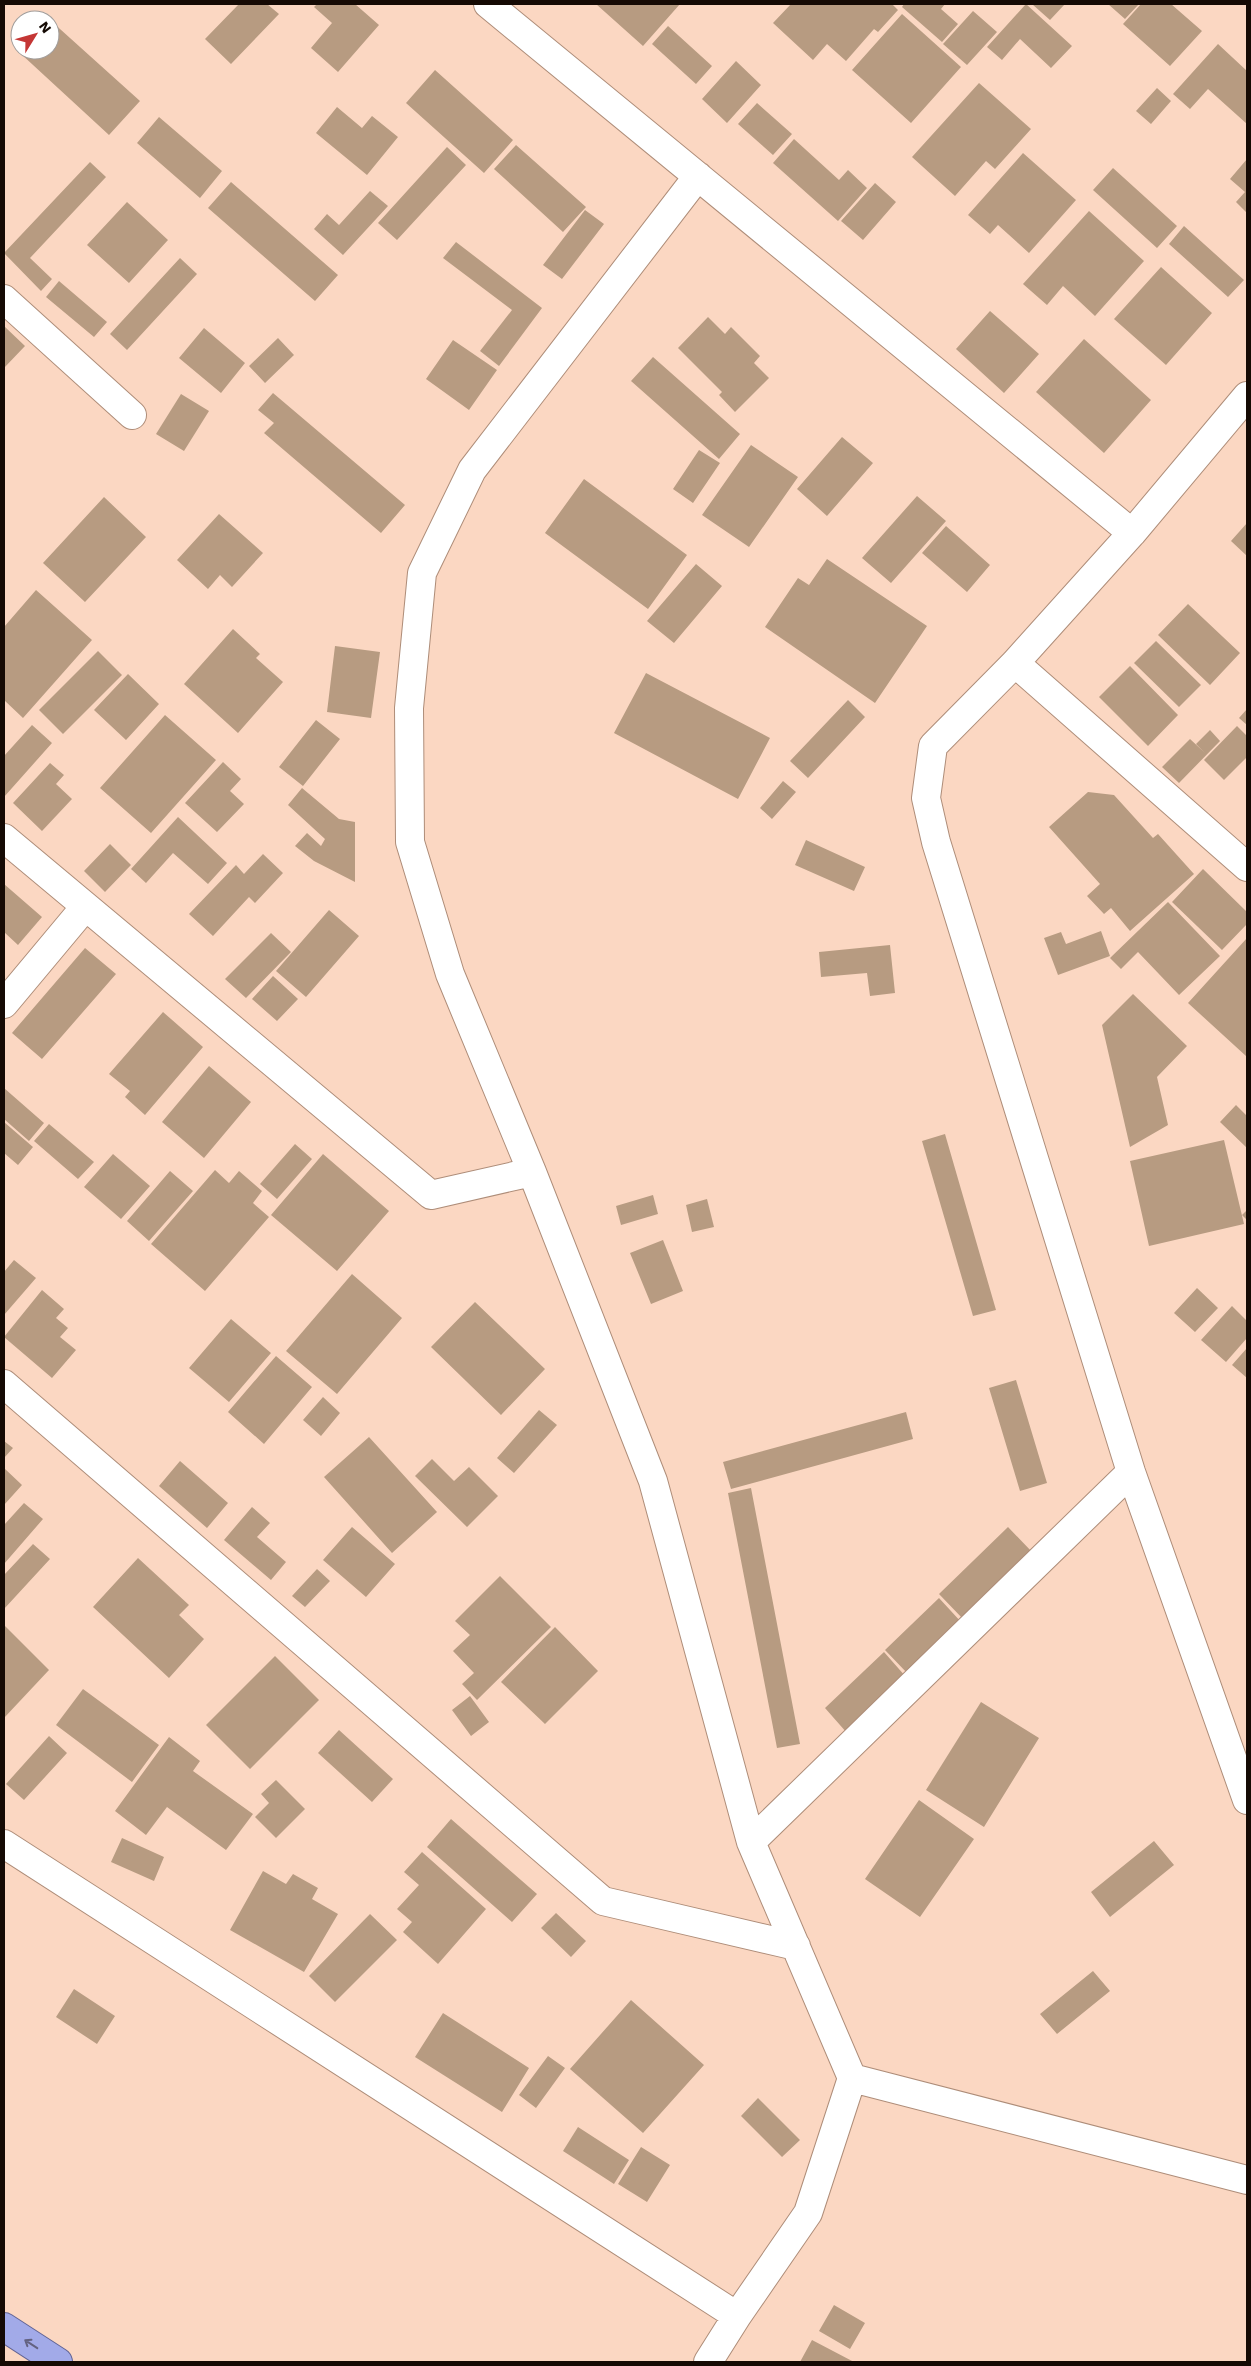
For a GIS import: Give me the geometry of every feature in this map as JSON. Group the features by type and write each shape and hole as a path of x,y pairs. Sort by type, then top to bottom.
{"highway":[{"path":"4,2327 58,2362"}],"street":[{"path":"488,4 1132,533"},
{"path":"698,176 472,470 422,573 409,708 410,842 450,974 532,1172 653,1481 751,1842 852,2078 808,2213 737,2316 708,2362"},
{"path":"4,300 132,415"},
{"path":"1247,396 1132,533 1015,664 932,746 926,798 939,852 1131,1472 1247,1800"},
{"path":"1015,664 1247,867"},
{"path":"4,838 432,1195 532,1172"},
{"path":"4,1004 85,907"},
{"path":"4,1384 603,1901 796,1946"},
{"path":"751,1842 1131,1472"},
{"path":"4,1844 737,2316"},
{"path":"852,2078 1247,2180"}],"building":[{"path":"239,4 267,4 279,14 231,64 205,39"},
{"path":"317,4 355,4 379,25 338,72 311,48 332,23 314,7"},
{"path":"596,4 680,4 643,46"},
{"path":"791,4 892,4 898,10 878,32 874,29 846,61 827,44 813,60 773,23"},
{"path":"904,4 945,4 941,9 958,24 942,42 902,7"},
{"path":"1026,4 1072,46 1051,68 1020,39 1002,60 987,47"},
{"path":"1032,4 1065,4 1050,20"},
{"path":"1108,4 1139,4 1125,19"},
{"path":"1141,4 1171,4 1202,31 1170,66 1123,24"},
{"path":"973,11 997,32 967,65 943,44"},
{"path":"902,14 961,67 911,123 852,70"},
{"path":"668,26 712,66 696,84 652,44"},
{"path":"60,29 140,101 109,135 28,60 60,60"},
{"path":"1218,44 1247,71 1247,124 1208,89 1190,109 1173,94"},
{"path":"736,61 761,85 727,123 702,99"},
{"path":"435,70 513,140 484,173 406,103"},
{"path":"979,83 1031,129 995,169 986,161 955,196 912,157"},
{"path":"1157,88 1171,101 1151,124 1136,111"},
{"path":"757,103 792,134 773,155 738,124"},
{"path":"337,107 362,128 372,116 398,137 367,175 316,133"},
{"path":"159,117 222,171 200,198 137,143"},
{"path":"794,139 839,180 848,170 867,188 838,221 773,163"},
{"path":"516,145 586,207 563,232 494,169"},
{"path":"447,147 466,165 397,240 378,223"},
{"path":"1023,153 1076,200 1029,253 998,225 990,234 968,215"},
{"path":"1247,159 1247,213 1236,202 1245,192 1230,179"},
{"path":"90,162 106,177 30,258 52,279 41,291 4,253"},
{"path":"1113,168 1177,226 1157,248 1093,190"},
{"path":"231,182 338,275 315,301 208,208"},
{"path":"875,183 896,202 863,240 841,221"},
{"path":"370,191 388,206 343,255 314,229 327,214 339,225"},
{"path":"127,202 168,240 129,283 87,245"},
{"path":"585,210 604,224 562,279 543,265"},
{"path":"1089,211 1144,261 1095,316 1063,286 1047,305 1023,284"},
{"path":"1184,226 1244,280 1228,297 1169,244"},
{"path":"456,242 542,308 499,366 480,351 512,310 443,258"},
{"path":"180,258 197,274 127,350 110,334"},
{"path":"1161,267 1212,313 1166,365 1114,319"},
{"path":"59,281 107,322 94,337 46,297"},
{"path":"990,311 1039,354 1004,393 956,349"},
{"path":"708,317 725,334 731,327 760,356 754,363 769,378 735,412 719,395 722,392 678,348"},
{"path":"4,326 25,346 4,368"},
{"path":"204,328 245,363 221,393 179,358"},
{"path":"278,338 294,355 265,383 249,366"},
{"path":"1084,339 1151,400 1104,453 1036,392"},
{"path":"453,340 497,370 469,410 426,379"},
{"path":"653,357 740,434 719,459 631,381"},
{"path":"273,393 405,505 381,533 264,433 274,423 258,410"},
{"path":"181,394 209,411 184,451 156,434"},
{"path":"842,437 873,463 827,516 797,489"},
{"path":"751,445 798,477 749,547 702,515"},
{"path":"699,450 720,463 693,503 673,489"},
{"path":"584,479 687,555 648,609 545,533"},
{"path":"917,496 946,521 891,583 862,558"},
{"path":"104,497 146,537 85,602 43,563"},
{"path":"219,514 263,553 232,587 220,575 208,589 177,560"},
{"path":"1247,523 1247,556 1231,541"},
{"path":"946,526 990,565 967,592 922,553"},
{"path":"827,559 927,626 875,703 765,627 798,578 809,585"},
{"path":"696,564 722,586 674,643 647,621"},
{"path":"36,590 92,640 23,718 4,700 4,627"},
{"path":"1188,604 1240,653 1210,685 1158,635"},
{"path":"233,629 260,654 256,658 283,682 238,733 184,684"},
{"path":"1156,641 1201,685 1179,707 1134,663"},
{"path":"335,646 380,652 371,718 327,712"},
{"path":"98,651 122,675 63,734 39,710"},
{"path":"1130,666 1178,715 1148,746 1099,697"},
{"path":"646,673 770,738 738,799 614,733"},
{"path":"128,674 159,704 126,740 94,710"},
{"path":"848,700 865,717 808,778 790,761"},
{"path":"1247,709 1247,725 1239,718"},
{"path":"165,715 216,760 151,833 100,788"},
{"path":"316,720 340,739 303,786 279,767"},
{"path":"32,725 52,743 4,797 4,756"},
{"path":"1237,726 1247,736 1247,757 1224,780 1204,760"},
{"path":"1210,730 1220,741 1179,783 1162,767 1190,739 1205,753 1196,744"},
{"path":"223,762 241,779 230,791 244,804 217,832 185,803"},
{"path":"50,763 64,775 56,784 72,799 42,831 13,803"},
{"path":"783,781 796,792 772,819 760,808"},
{"path":"302,788 339,819 355,822 355,882 314,861 295,846 307,833 321,846 325,839 288,805"},
{"path":"1088,792 1114,795 1153,838 1158,834 1194,874 1130,931 1111,908 1104,914 1087,896 1100,884 1049,827"},
{"path":"178,817 227,863 208,884 173,853 146,883 131,869"},
{"path":"806,840 865,867 854,891 795,865"},
{"path":"110,844 131,865 105,892 84,871"},
{"path":"263,854 283,873 255,903 249,897 213,936 189,914 236,865 244,874"},
{"path":"1203,869 1247,912 1247,924 1222,950 1172,902"},
{"path":"4,884 42,917 18,945 4,932"},
{"path":"1168,902 1220,956 1179,995 1138,952 1121,969 1110,958"},
{"path":"329,910 359,936 306,997 276,971"},
{"path":"1101,931 1110,956 1058,975 1044,938 1061,932 1066,944"},
{"path":"271,933 291,952 246,998 225,979"},
{"path":"1247,938 1247,1055 1246,1056 1188,1003"},
{"path":"890,945 895,993 870,996 867,973 821,977 819,952"},
{"path":"85,948 116,974 42,1059 12,1033"},
{"path":"273,976 298,999 277,1021 252,999"},
{"path":"1133,994 1187,1046 1157,1077 1168,1125 1130,1147 1102,1025"},
{"path":"163,1012 203,1047 145,1115 125,1097 130,1091 109,1074"},
{"path":"209,1066 251,1102 204,1158 162,1122"},
{"path":"4,1088 44,1123 29,1141 4,1119"},
{"path":"1236,1105 1247,1116 1247,1148 1220,1122"},
{"path":"4,1122 33,1147 18,1165 4,1153"},
{"path":"49,1124 94,1162 78,1179 34,1141"},
{"path":"945,1134 996,1310 973,1316 922,1141"},
{"path":"1224,1140 1244,1224 1149,1246 1130,1161"},
{"path":"295,1144 312,1159 277,1199 260,1184"},
{"path":"113,1154 150,1186 121,1219 84,1187"},
{"path":"323,1154 389,1211 337,1271 271,1215"},
{"path":"215,1170 229,1183 239,1171 262,1191 253,1203 269,1217 205,1291 151,1244"},
{"path":"170,1171 193,1191 149,1241 127,1221"},
{"path":"653,1195 658,1214 621,1225 616,1206"},
{"path":"707,1199 714,1227 692,1232 686,1205"},
{"path":"1247,1210 1247,1220 1242,1215"},
{"path":"663,1240 683,1291 651,1304 630,1253"},
{"path":"14,1260 36,1278 4,1315 4,1272"},
{"path":"352,1274 402,1318 337,1394 286,1351"},
{"path":"1197,1288 1218,1308 1195,1332 1174,1313"},
{"path":"42,1290 64,1309 56,1318 68,1328 60,1337 76,1350 52,1378 4,1337"},
{"path":"475,1302 545,1369 501,1415 431,1347"},
{"path":"1232,1306 1247,1321 1247,1338 1226,1362 1201,1340"},
{"path":"231,1319 271,1353 229,1402 189,1368"},
{"path":"1247,1348 1247,1378 1232,1365"},
{"path":"276,1356 312,1387 264,1444 228,1412"},
{"path":"1016,1380 1047,1483 1020,1491 989,1388"},
{"path":"323,1397 340,1413 321,1436 303,1420"},
{"path":"539,1410 557,1425 514,1473 497,1458"},
{"path":"906,1412 913,1439 731,1489 723,1462"},
{"path":"369,1437 437,1512 392,1553 324,1477"},
{"path":"4,1441 13,1448 4,1458"},
{"path":"432,1459 454,1481 469,1467 498,1496 467,1527 415,1476"},
{"path":"180,1461 228,1503 207,1528 159,1486"},
{"path":"4,1468 22,1485 4,1505"},
{"path":"751,1488 800,1744 777,1748 728,1493"},
{"path":"24,1503 43,1519 4,1564 4,1525"},
{"path":"252,1507 270,1523 257,1537 286,1562 271,1580 224,1540"},
{"path":"352,1527 395,1564 366,1597 323,1560"},
{"path":"1008,1527 1033,1553 964,1620 939,1594"},
{"path":"33,1544 50,1559 4,1609 4,1575"},
{"path":"138,1558 189,1605 179,1615 204,1639 169,1678 93,1607"},
{"path":"317,1569 330,1581 305,1607 292,1596"},
{"path":"500,1576 551,1627 477,1700 462,1684 474,1673 453,1651 470,1635 455,1621"},
{"path":"939,1598 962,1623 908,1674 885,1650"},
{"path":"4,1625 49,1670 4,1718"},
{"path":"555,1627 598,1671 545,1724 501,1682"},
{"path":"884,1652 906,1677 847,1733 825,1708"},
{"path":"275,1656 319,1700 250,1769 206,1725"},
{"path":"83,1689 159,1745 132,1782 56,1725"},
{"path":"470,1696 489,1722 471,1736 452,1710"},
{"path":"981,1702 1039,1738 984,1827 926,1790"},
{"path":"339,1730 393,1779 372,1802 318,1753"},
{"path":"49,1736 67,1753 24,1800 6,1784"},
{"path":"169,1737 200,1761 193,1771 253,1814 226,1850 167,1807 146,1835 115,1811"},
{"path":"276,1780 305,1809 276,1838 255,1817 269,1803 261,1794"},
{"path":"919,1800 974,1839 920,1917 865,1879"},
{"path":"451,1819 537,1894 512,1922 427,1847"},
{"path":"122,1838 164,1857 154,1881 111,1862"},
{"path":"1154,1841 1174,1865 1110,1917 1091,1892"},
{"path":"422,1852 486,1909 438,1964 403,1932 412,1922 397,1909 419,1885 404,1872"},
{"path":"263,1871 286,1884 293,1874 318,1888 312,1899 338,1914 304,1972 230,1930"},
{"path":"556,1913 586,1941 571,1957 541,1928"},
{"path":"370,1914 397,1940 335,2002 309,1976"},
{"path":"1093,1971 1110,1991 1057,2034 1040,2014"},
{"path":"74,1989 115,2016 97,2044 56,2017"},
{"path":"631,2000 704,2065 643,2133 570,2069"},
{"path":"443,2013 529,2068 502,2112 415,2057"},
{"path":"548,2056 565,2068 536,2108 519,2095"},
{"path":"758,2098 800,2140 782,2157 741,2116"},
{"path":"578,2127 629,2160 614,2184 563,2151"},
{"path":"641,2147 670,2165 647,2202 618,2184"},
{"path":"834,2305 865,2323 850,2349 819,2331"},
{"path":"812,2340 854,2362 800,2362"}]}
